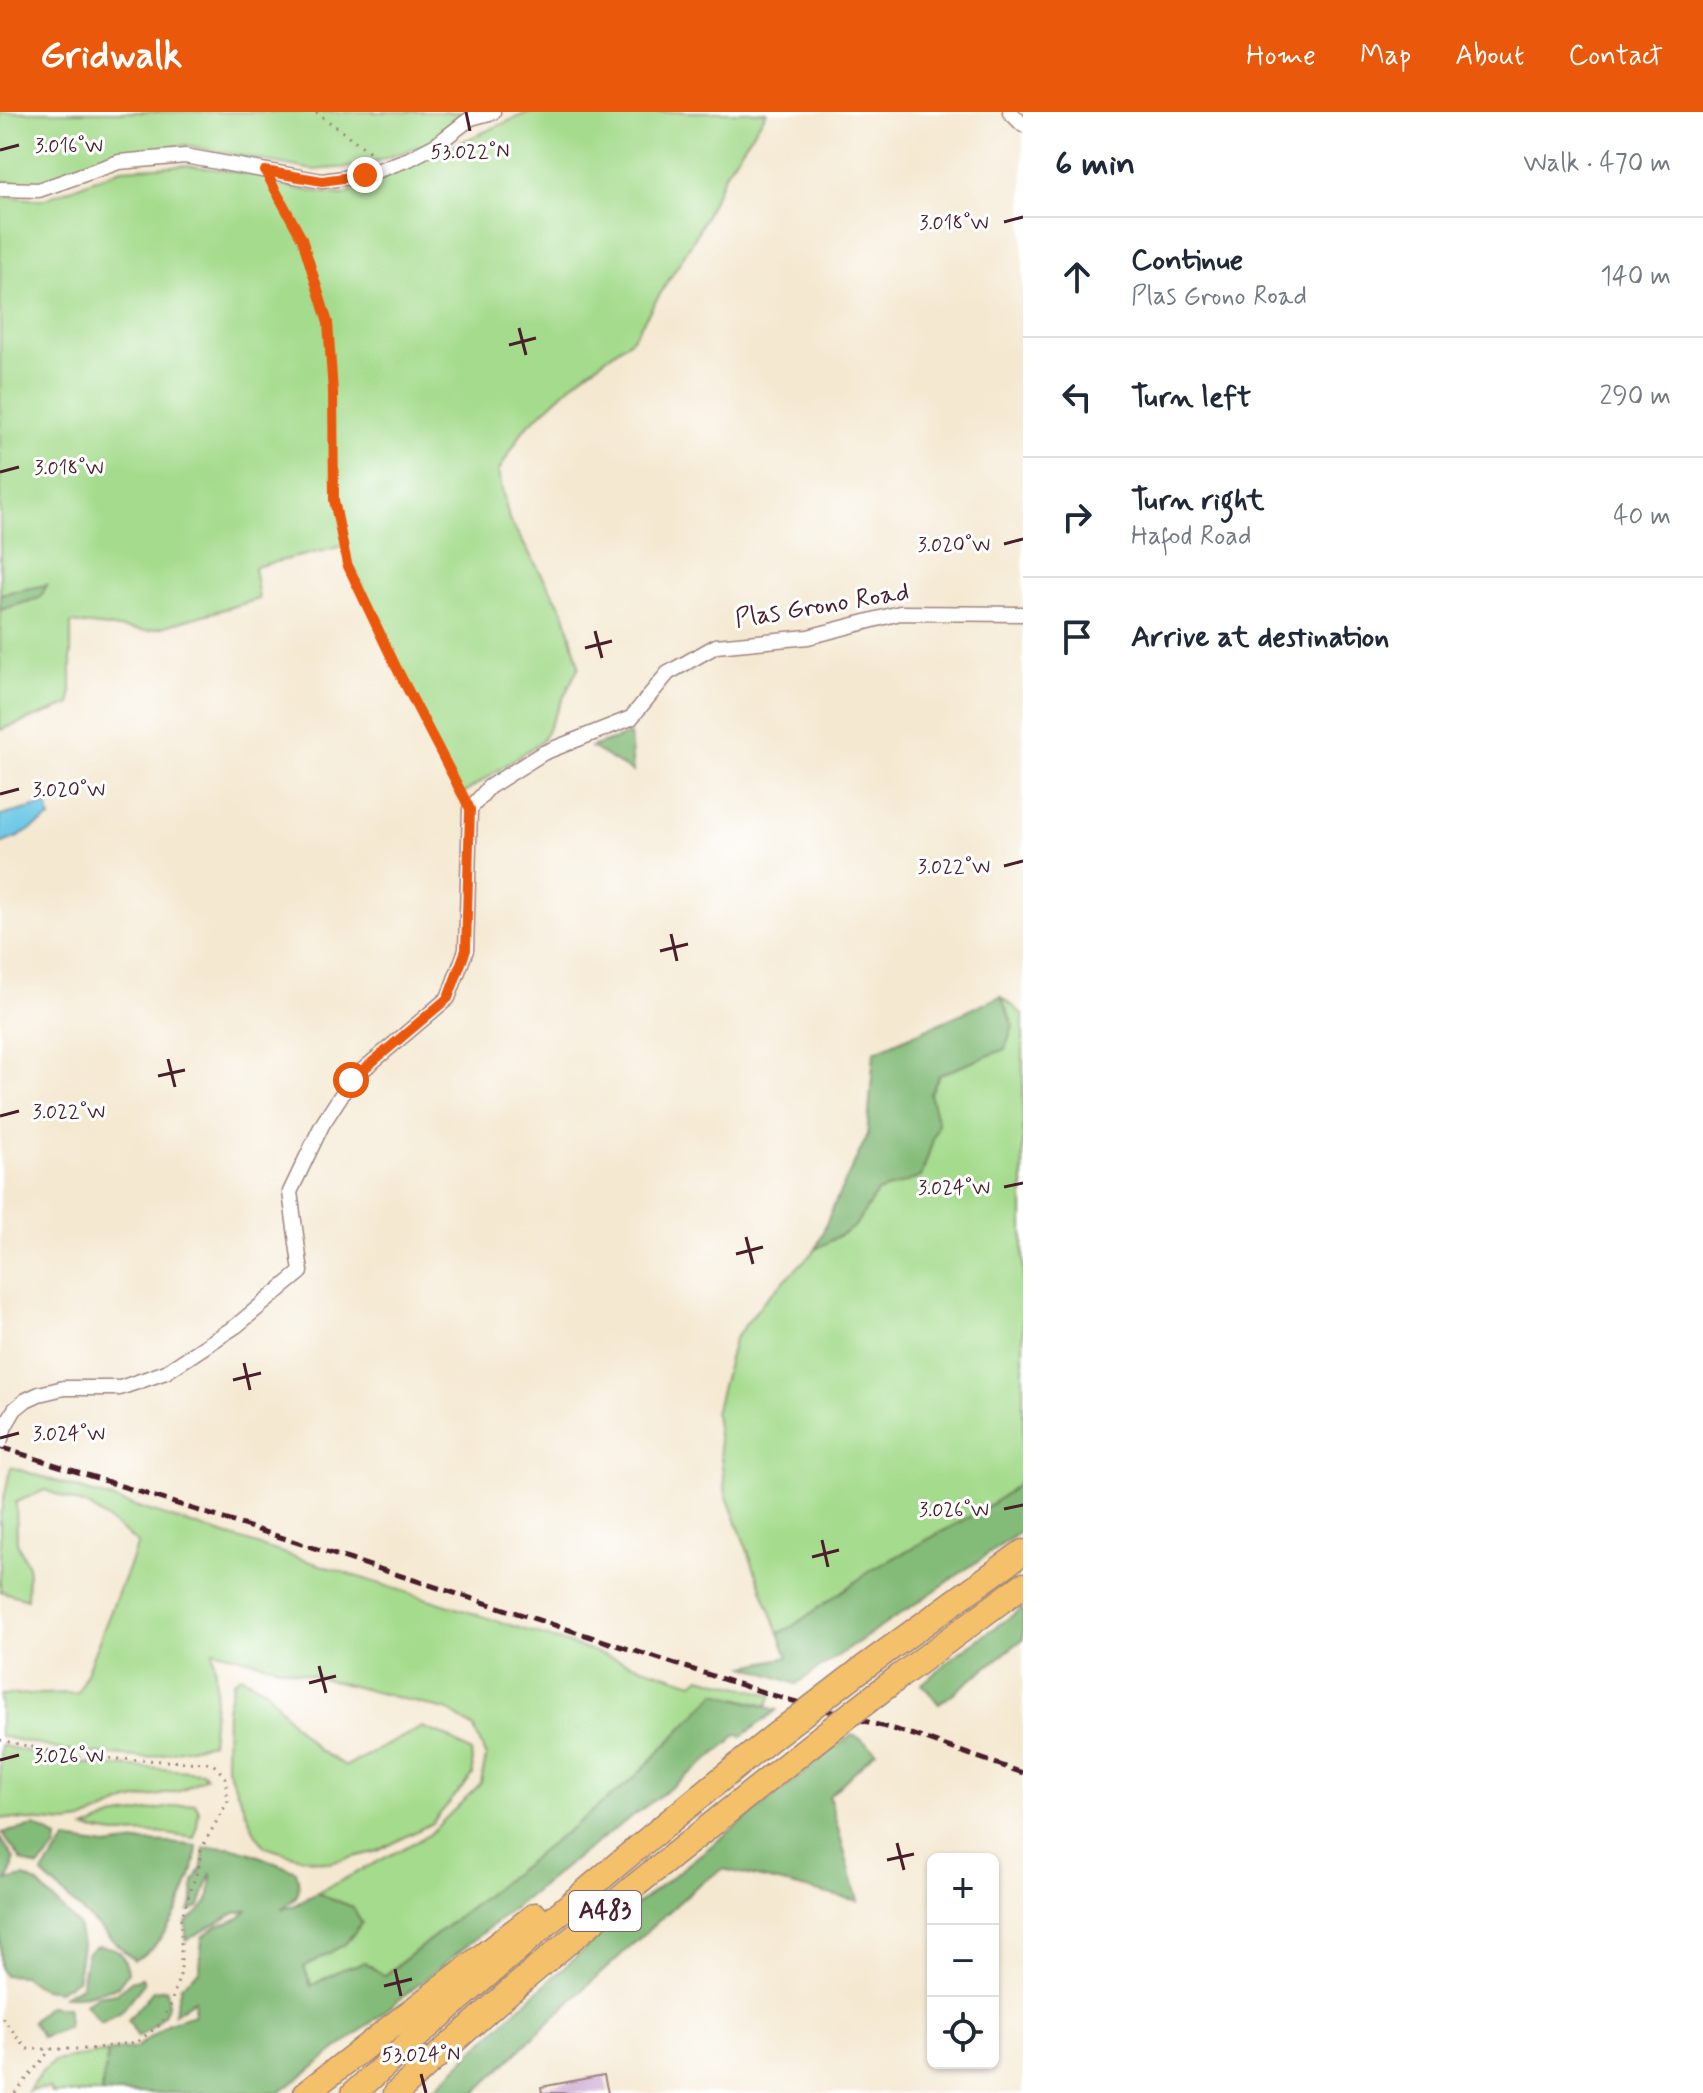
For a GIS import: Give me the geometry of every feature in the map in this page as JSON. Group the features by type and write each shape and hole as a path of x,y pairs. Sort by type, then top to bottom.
{"highway":[{"name":"A483","path":"354,2093 688,1805 859,1671 1023,1552"},
{"name":"A483","path":"396,2093 636,1885 821,1737 1023,1585"},
{"path":"306,2093 572,1886 688,1805"},
{"path":"412,2093 509,1992"}],"street":[{"path":"0,189 39,190 119,162 185,156 322,181 365,175 436,145 470,115 493,112"},
{"path":"1010,112 1023,125"},
{"name":"Plas Grono Road","path":"470,809 489,787 543,753 631,718 668,673 716,646 808,637 900,613 1023,614"},
{"path":"0,1442 15,1409 26,1400 64,1388 120,1388 166,1372 236,1326 301,1272 290,1192 322,1125 351,1080 448,998 466,950 470,809"}],"path":[{"path":"316,112 389,166"},
{"path":"265,171 302,239 328,323 333,392 334,500 347,564 396,667 470,809"},
{"path":"0,1740 77,1757 207,1763 215,1766 225,1777 228,1801 201,1849 199,1866 181,1919 181,1972 162,2023 137,2042 91,2049 27,2049 0,2015"},
{"path":"15,2093 51,2049"}],"green space":[{"path":"0,112 460,114 432,142 363,166 313,170 185,145 114,154 38,185 0,181"},
{"path":"529,112 767,112 726,172 697,234 633,338 578,379 524,429 498,472 509,519 565,614 579,666 542,741 458,797 344,546 254,567 259,599 148,631 71,623 71,704 0,730 0,610 40,598 46,585 0,594 0,196 42,200 122,169 187,165 263,176 295,189 343,195"},
{"path":"47,585 40,598 0,610 0,594"},
{"path":"630,734 633,772 591,747"},
{"path":"1001,996 1023,1015 1023,1480 991,1505 872,1570 779,1633 726,1494 715,1413 734,1340 763,1302 816,1249 854,1227 877,1192 921,1177 938,1124 930,1094 939,1075 1005,1049 1013,1026"},
{"path":"1001,996 1013,1026 1005,1049 939,1075 930,1094 938,1124 921,1177 877,1192 854,1227 816,1249 867,1137 874,1052"},
{"path":"11,1467 693,1683 700,1677 772,1695 767,1706 716,1693 633,1779 384,1976 365,1962 340,1970 312,1986 304,1967 345,1944 353,1907 317,1893 429,1835 481,1783 486,1757 474,1728 449,1711 213,1650 216,1687 211,1743 147,1758 66,1751 0,1736 0,1695 78,1693 138,1543 90,1507 45,1490 16,1502 17,1542 28,1566 27,1599 0,1591 0,1515"},
{"path":"1023,1480 1023,1530 796,1684 746,1666 788,1657 779,1633 872,1570 991,1505"},
{"path":"1023,1608 1023,1639 939,1704 922,1684 953,1657"},
{"path":"240,1676 265,1689 318,1750 346,1766 422,1727 446,1736 471,1752 473,1775 432,1823 378,1851 329,1863 265,1847 255,1833 226,1765 227,1710 233,1682"},
{"path":"716,1693 777,1710 741,1737 739,1734 733,1737 704,1763 580,1855 279,2093 101,2093 108,2052 136,2048 169,2023 194,2015 195,2000 174,2014 181,1986 200,1970 202,1937 217,1926 240,1918 247,1910 233,1914 186,1940 186,1922 204,1907 210,1896 211,1873 200,1906 189,1911 194,1882 202,1867 204,1848 230,1847 296,1871 298,1894 281,1909 317,1893 353,1907 362,1923 345,1944 304,1967 311,1986 340,1970 365,1962 384,1976 633,1779"},
{"path":"852,1735 876,1751 829,1796 858,1901 723,1869 697,1886 475,2093 430,2093 515,2011 621,1917"},
{"path":"0,1745 76,1763 202,1772 206,1777 180,1791 128,1801 82,1821 68,1823 0,1818"},
{"path":"195,1803 199,1811 195,1838 158,1833 116,1834 85,1829 113,1817"},
{"path":"35,1826 57,1838 56,1848 38,1867 22,1861 2,1833"},
{"path":"0,1837 14,1859 7,1881 24,1877 37,1883 78,1925 82,1944 77,1980 58,1991 43,1989 23,1976 4,1975 0,1969"},
{"path":"66,1840 106,1846 138,1842 197,1846 191,1876 177,1911 146,1953 134,1960 42,1874"},
{"path":"97,1946 119,1952 128,1972 117,1987 87,1995 61,1997 81,1986 87,1953"},
{"path":"142,1978 144,1983 121,2012 101,2023 85,2004 98,1996 117,1993 131,1981"},
{"path":"166,1989 168,2005 162,2018 138,2037 128,2020 153,1991"},
{"path":"48,2006 68,2008 68,2027 42,2037 32,2022"},
{"path":"108,2052 101,2093 52,2093 49,2088 27,2093 54,2061"}],"water":[{"path":"47,804 50,818 0,844 0,816"}],"building":[{"path":"604,2075 608,2093 542,2093 541,2087"}],"railway":[{"path":"0,1447 772,1695 914,1735 1023,1773"}],"route":[{"path":"351,1080 448,998 466,950 470,809 396,667 347,564 334,500 333,392 328,323 302,239 265,171 322,181 365,175"}]}
